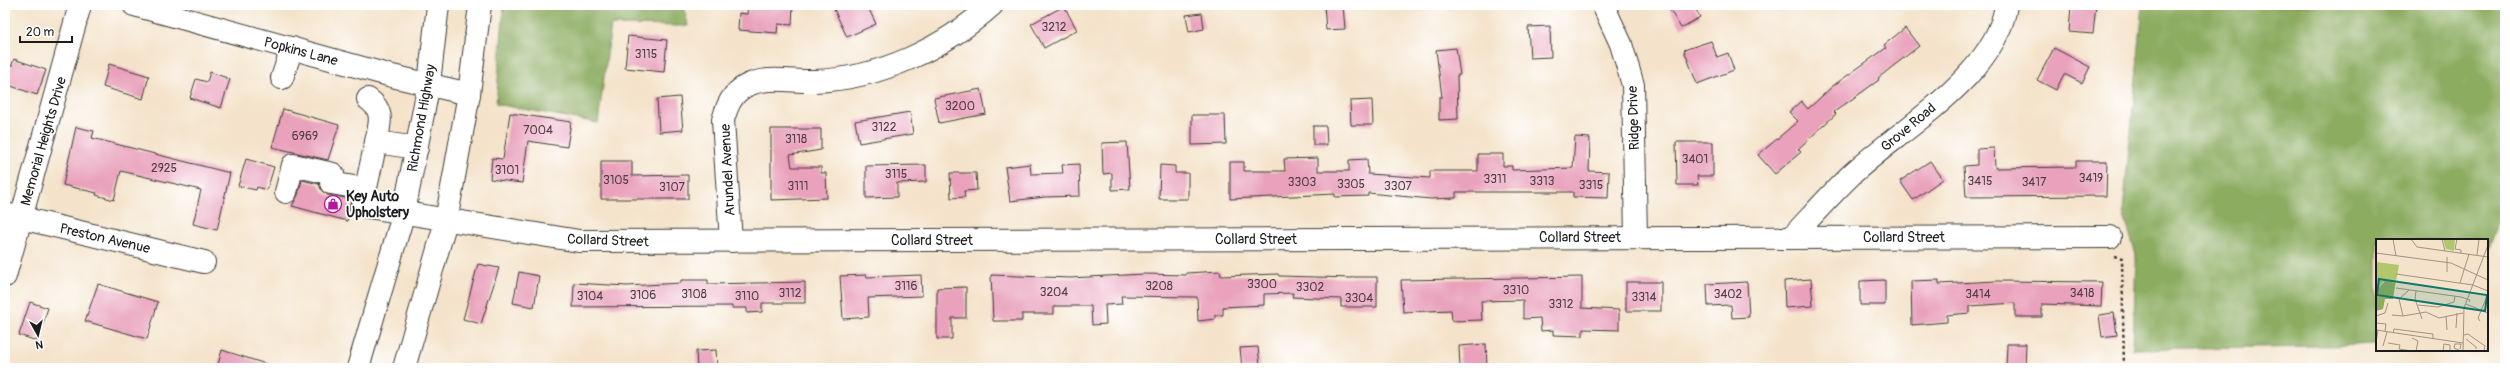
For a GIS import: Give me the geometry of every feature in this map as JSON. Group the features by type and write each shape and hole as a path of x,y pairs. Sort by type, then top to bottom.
{"main road":[{"name":"Memorial Heights Drive","path":"5,276 13,216 80,5"},
{"name":"Popkins Lane","path":"134,5 392,76 429,83 469,94"},
{"name":"Richmond Highway","path":"358,368 404,212 429,83 438,5"},
{"path":"404,368 446,221 469,94 480,5"},
{"name":"Arundel Avenue","path":"731,241 723,120 726,107 734,95 744,86 755,82 774,79 815,81 844,78 890,66 918,55 952,36 992,5"},
{"name":"Ridge Drive","path":"1603,5 1621,44 1633,85 1636,237"},
{"name":"Grove Road","path":"1791,238 1852,174 1954,88 1981,62 1993,44 2006,5"},
{"path":"282,78 292,48"},
{"path":"286,192 293,165 333,174 331,183 365,189 381,116 377,105 368,99"},
{"path":"376,142 417,148"},
{"name":"Collard Street","path":"365,189 362,206 404,212 446,221 579,241 1636,237 2110,237"},
{"name":"Preston Avenue","path":"13,216 204,262"}],"path":[{"path":"2110,237 2113,256 2122,258 2124,368"}],"green space":[{"path":"504,5 684,5 688,26 611,25 598,123 496,104"},
{"path":"2143,5 2505,5 2505,202 2488,248 2488,239 2376,239 2376,345 2133,349 2136,255 2123,212"}],"building":[{"path":"748,5 793,5 792,25 778,24 777,33 738,30 739,13 747,14"},
{"path":"832,5 867,5 876,24 847,37"},
{"path":"1324,5 1343,5 1345,29 1326,30"},
{"path":"1667,5 1693,5 1700,17 1681,28"},
{"path":"2071,5 2096,5 2093,34 2069,32"},
{"path":"1064,6 1077,30 1044,48 1031,24"},
{"path":"1202,13 1204,29 1189,32 1186,15"},
{"path":"1550,26 1551,57 1530,58 1528,27"},
{"path":"1905,28 1919,46 1878,78 1879,80 1834,112 1836,114 1798,149 1801,152 1775,174 1758,155 1798,121 1789,112 1801,101 1808,109 1834,85 1886,48 1884,45"},
{"path":"628,36 667,40 664,72 625,68"},
{"path":"1711,41 1717,57 1728,53 1734,70 1697,84 1684,50"},
{"path":"1456,48 1460,75 1457,75 1458,119 1439,120 1439,97 1442,97 1436,50"},
{"path":"2054,48 2090,67 2082,83 2064,74 2056,90 2037,80"},
{"path":"14,59 46,70 37,95 5,84"},
{"path":"109,64 149,76 143,99 103,87"},
{"path":"210,72 230,79 221,108 190,98 196,79 207,82"},
{"path":"981,89 986,114 939,123 934,98"},
{"path":"680,97 683,130 659,132 657,99"},
{"path":"1372,100 1373,125 1351,125 1350,101"},
{"path":"283,109 339,125 328,160 272,147"},
{"path":"910,112 913,134 859,143 855,121"},
{"path":"510,113 571,122 567,147 528,141 522,183 490,179 492,158 503,159"},
{"path":"1192,115 1225,115 1226,144 1192,145"},
{"path":"1313,126 1326,126 1327,145 1313,145"},
{"path":"76,127 94,131 92,138 230,173 217,230 193,224 201,190 121,171 114,200 96,195 97,193 63,185"},
{"path":"771,129 821,129 821,150 790,155 792,167 821,167 821,173 826,173 827,198 771,200"},
{"path":"1575,137 1590,138 1589,171 1609,172 1608,198 1573,197 1573,192 1456,192 1456,198 1431,199 1368,193 1368,196 1335,197 1335,194 1230,199 1230,162 1244,162 1244,171 1285,171 1284,159 1318,158 1318,171 1349,171 1349,160 1367,159 1368,174 1430,178 1430,171 1478,171 1478,154 1503,154 1503,166 1512,166 1512,170 1573,168"},
{"path":"1127,142 1130,189 1112,190 1112,173 1103,174 1102,143"},
{"path":"1676,142 1713,142 1713,176 1697,176 1698,185 1677,185"},
{"path":"1994,148 1995,168 2076,167 2076,161 2107,161 2106,196 1966,197 1964,166 1977,165 1977,149"},
{"path":"246,159 274,167 267,190 257,187 256,190 238,186"},
{"path":"601,161 632,161 632,176 688,175 688,199 601,199"},
{"path":"1930,161 1943,179 1913,200 1900,181"},
{"path":"1030,164 1031,174 1063,173 1062,165 1079,164 1080,196 1045,197 1010,201 1005,167"},
{"path":"926,165 926,182 897,183 897,197 866,198 866,166"},
{"path":"1160,165 1175,166 1175,173 1188,173 1188,199 1159,199"},
{"path":"950,173 976,173 977,190 964,191 965,197 951,198"},
{"path":"302,180 319,184 323,192 328,195 351,199 347,221 292,206 298,195"},
{"path":"478,264 499,268 481,324 463,319"},
{"path":"1220,271 1221,276 1278,274 1279,276 1352,278 1377,277 1377,307 1341,307 1341,299 1292,297 1293,293 1264,294 1264,305 1223,307 1223,315 1215,315 1215,319 1198,321 1197,297 1121,296 1122,304 1105,305 1106,324 1092,325 1091,306 1054,306 1054,314 1022,314 1022,321 993,321 991,275 1070,278 1144,274 1186,275 1186,273"},
{"path":"519,272 539,276 534,307 513,303"},
{"path":"866,275 867,277 921,275 922,296 868,298 869,317 843,319 840,276"},
{"path":"1582,277 1582,308 1619,310 1619,330 1583,329 1583,336 1553,335 1553,330 1541,331 1540,318 1523,319 1523,300 1481,301 1482,320 1452,321 1451,310 1403,312 1401,280"},
{"path":"1811,279 1813,306 1785,308 1784,281"},
{"path":"681,280 708,280 708,284 805,282 805,303 762,303 762,312 747,313 747,308 732,308 732,306 573,307 574,283 627,286 681,283"},
{"path":"1885,280 1885,305 1860,305 1860,281"},
{"path":"1939,280 1939,284 1996,281 2102,282 2101,306 2042,304 2042,317 2015,317 2015,303 1970,306 1970,313 1947,315 1947,322 1912,325 1911,281"},
{"path":"1626,282 1661,282 1661,311 1626,311"},
{"path":"1747,282 1749,317 1732,318 1731,305 1708,306 1707,284"},
{"path":"98,284 158,302 147,339 85,321"},
{"path":"966,287 966,318 952,318 952,339 937,339 937,288"},
{"path":"30,302 48,308 37,341 19,335"},
{"path":"2114,313 2117,335 2102,337 2099,315"},
{"path":"1486,344 1487,368 1460,368 1459,346"},
{"path":"2007,344 2026,344 2025,368 2006,368"},
{"path":"1258,347 1260,366 1242,368 1240,348"},
{"path":"222,350 269,365 268,368 217,368"},
{"path":"716,350 717,368 697,368 696,351"}],"place":[{"name":"Key Auto Upholstery","path":"333,204"}]}
